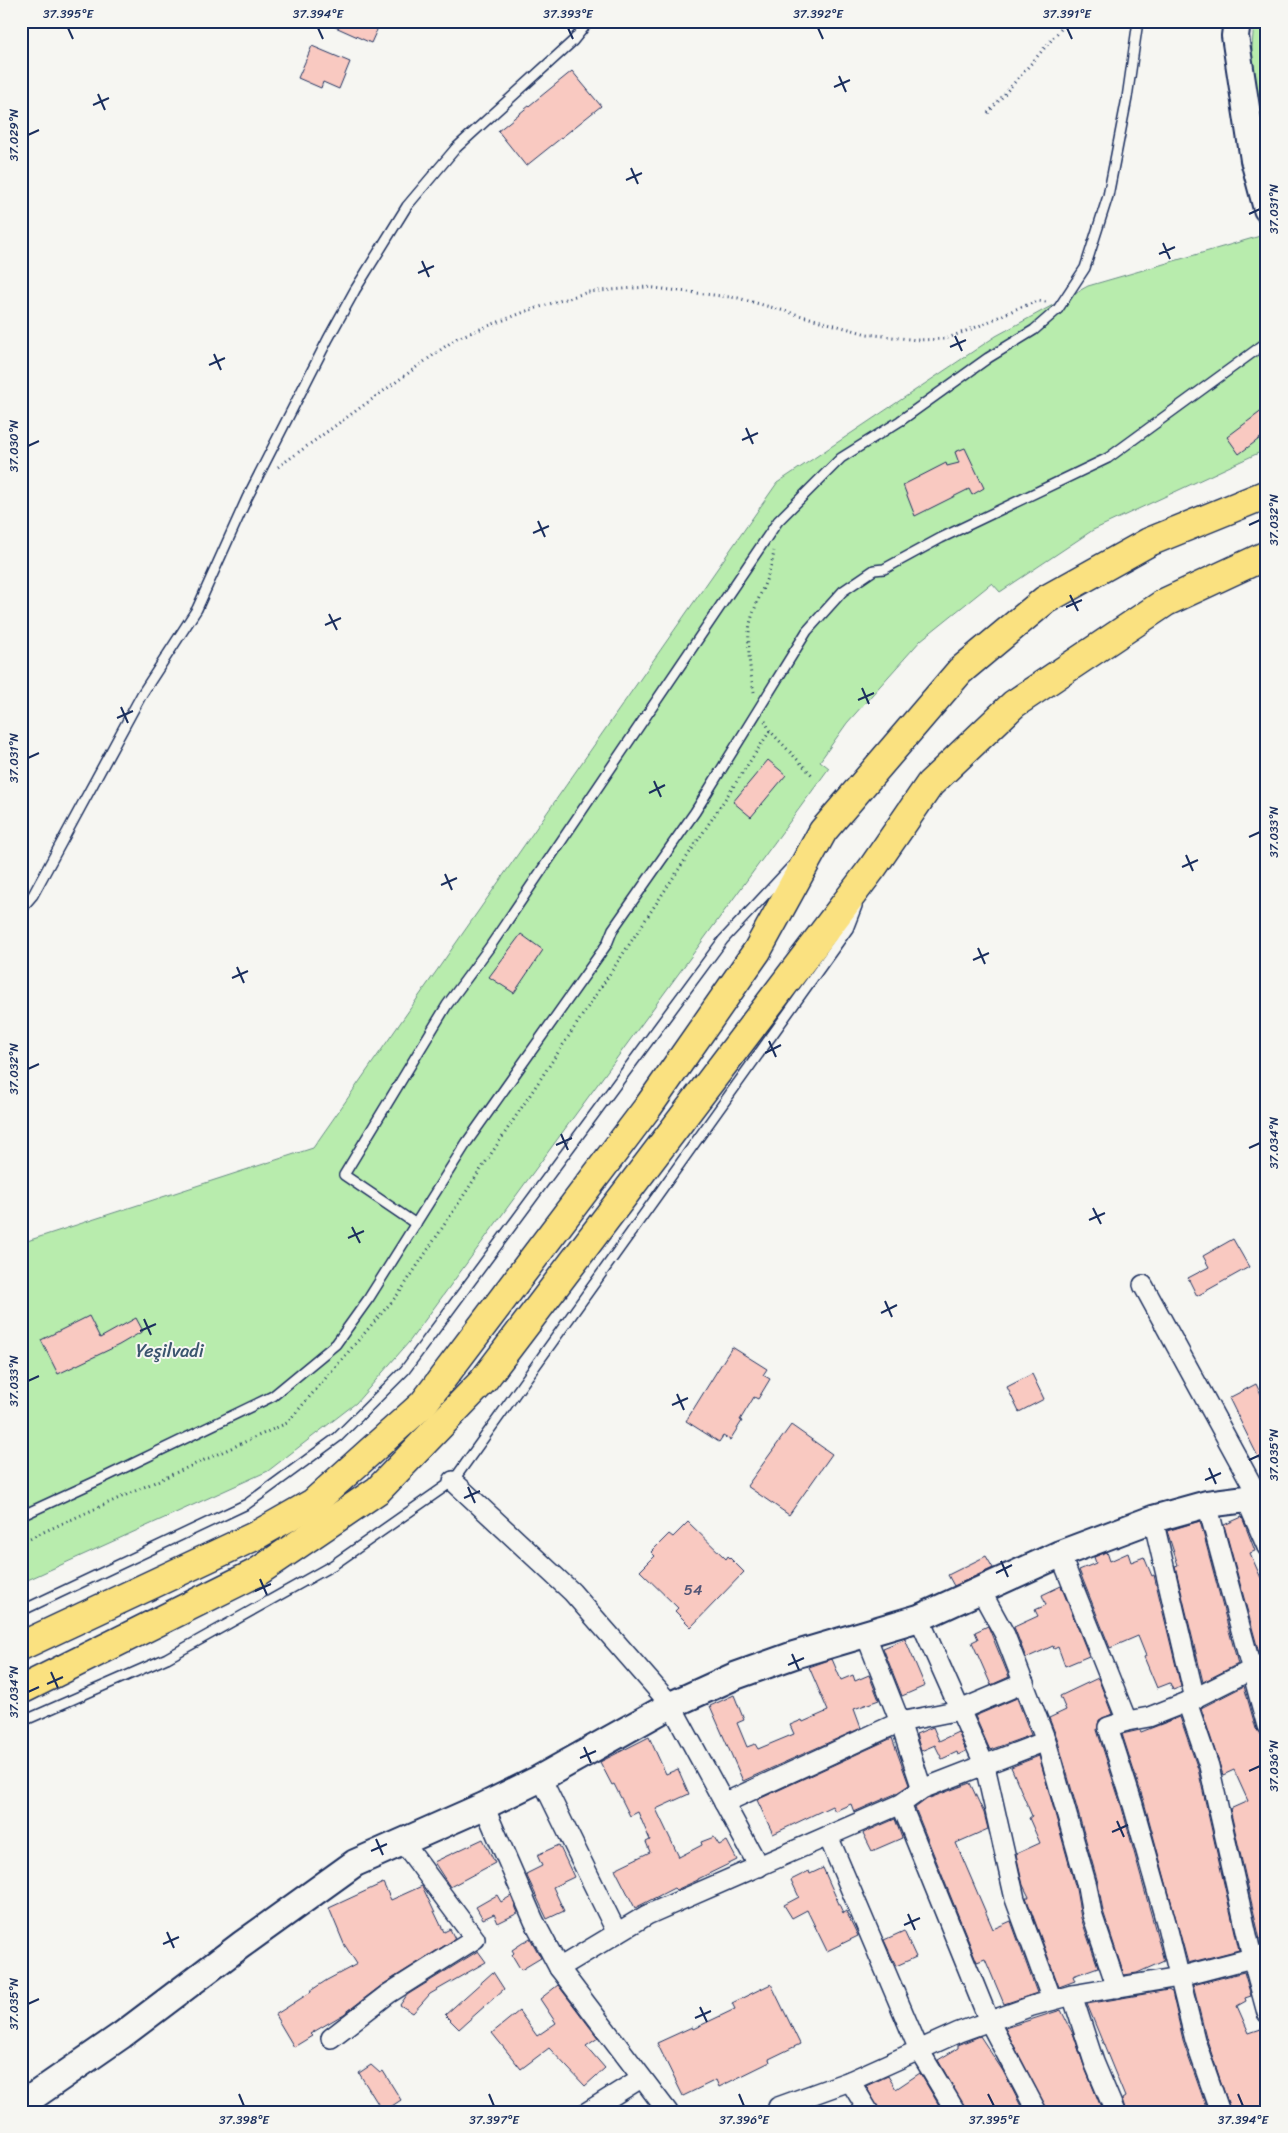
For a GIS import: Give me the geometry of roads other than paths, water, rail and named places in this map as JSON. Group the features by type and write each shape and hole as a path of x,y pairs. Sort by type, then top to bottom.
{"main road":[{"path":"21,1646 255,1536 313,1503 423,1404 648,1107 757,951 823,831 960,671 1045,600 1149,542 1263,493"},
{"path":"21,1690 256,1573 378,1490 483,1381 873,867 930,784 1014,704 1166,602 1267,555"},
{"path":"1166,602 1267,576"}],"street":[{"path":"1237,21 1235,36 1254,160 1267,209"},
{"path":"1143,1285 1257,1496 1267,1547"},
{"path":"453,1481 572,1592 671,1705 759,1867"},
{"path":"21,2105 122,2035 241,1945 355,1863 484,1806 541,1778 671,1705 736,1676 865,1633 919,1618 1060,1554 1153,1519 1207,1504 1257,1496"},
{"path":"1207,1504 1259,1666 1267,1726"},
{"path":"1153,1519 1191,1700 1259,1955 1267,2013"},
{"path":"1060,1554 1127,1721"},
{"path":"981,1591 1004,1635 1046,1741 1087,1886 1092,1914 1117,1988"},
{"path":"919,1618 985,1766 1015,1899 1052,2000"},
{"path":"865,1633 900,1722 922,1790"},
{"path":"1220,2112 1195,2040 1167,1926 1133,1805 1108,1727 1127,1721 1149,1718 1191,1700 1259,1666"},
{"path":"724,1803 900,1722 960,1710 1024,1684"},
{"path":"559,1968 647,1916 901,1804 922,1790 1046,1741"},
{"path":"541,1778 617,1933"},
{"path":"901,1804 989,2021 1037,2112"},
{"path":"484,1806 534,1921 559,1968 668,2112"},
{"path":"828,1836 920,2050 956,2112"},
{"path":"331,2038 388,1994 476,1939 403,1842"},
{"path":"781,2112 778,2107 850,2081 959,2032 1052,2000 1179,1977 1259,1955"},
{"path":"1072,1995 1094,2062 1115,2112"},
{"path":"587,2112 642,2078"},
{"path":"850,2081 869,2112"}],"lane":[{"path":"21,909 38,886 142,694 198,609 254,485 355,290 407,206 456,148 573,41 589,21"},
{"path":"416,1224 344,1175 447,1005 489,948 778,521 841,458 900,421 988,358 1034,330 1058,308 1084,268 1108,196 1127,98 1138,21"},
{"path":"21,1516 273,1396 336,1344 369,1298 467,1142 601,952 614,929 695,812 808,631 843,591 874,570 884,569 940,538 1108,458 1267,342"},
{"path":"21,1611 247,1504 338,1437 405,1370 723,940 823,831"},
{"path":"21,1722 167,1658 333,1566 453,1481 848,929 873,867"}],"park label":[{"name":"Yeşilvadi","path":"170,1351"}]}
